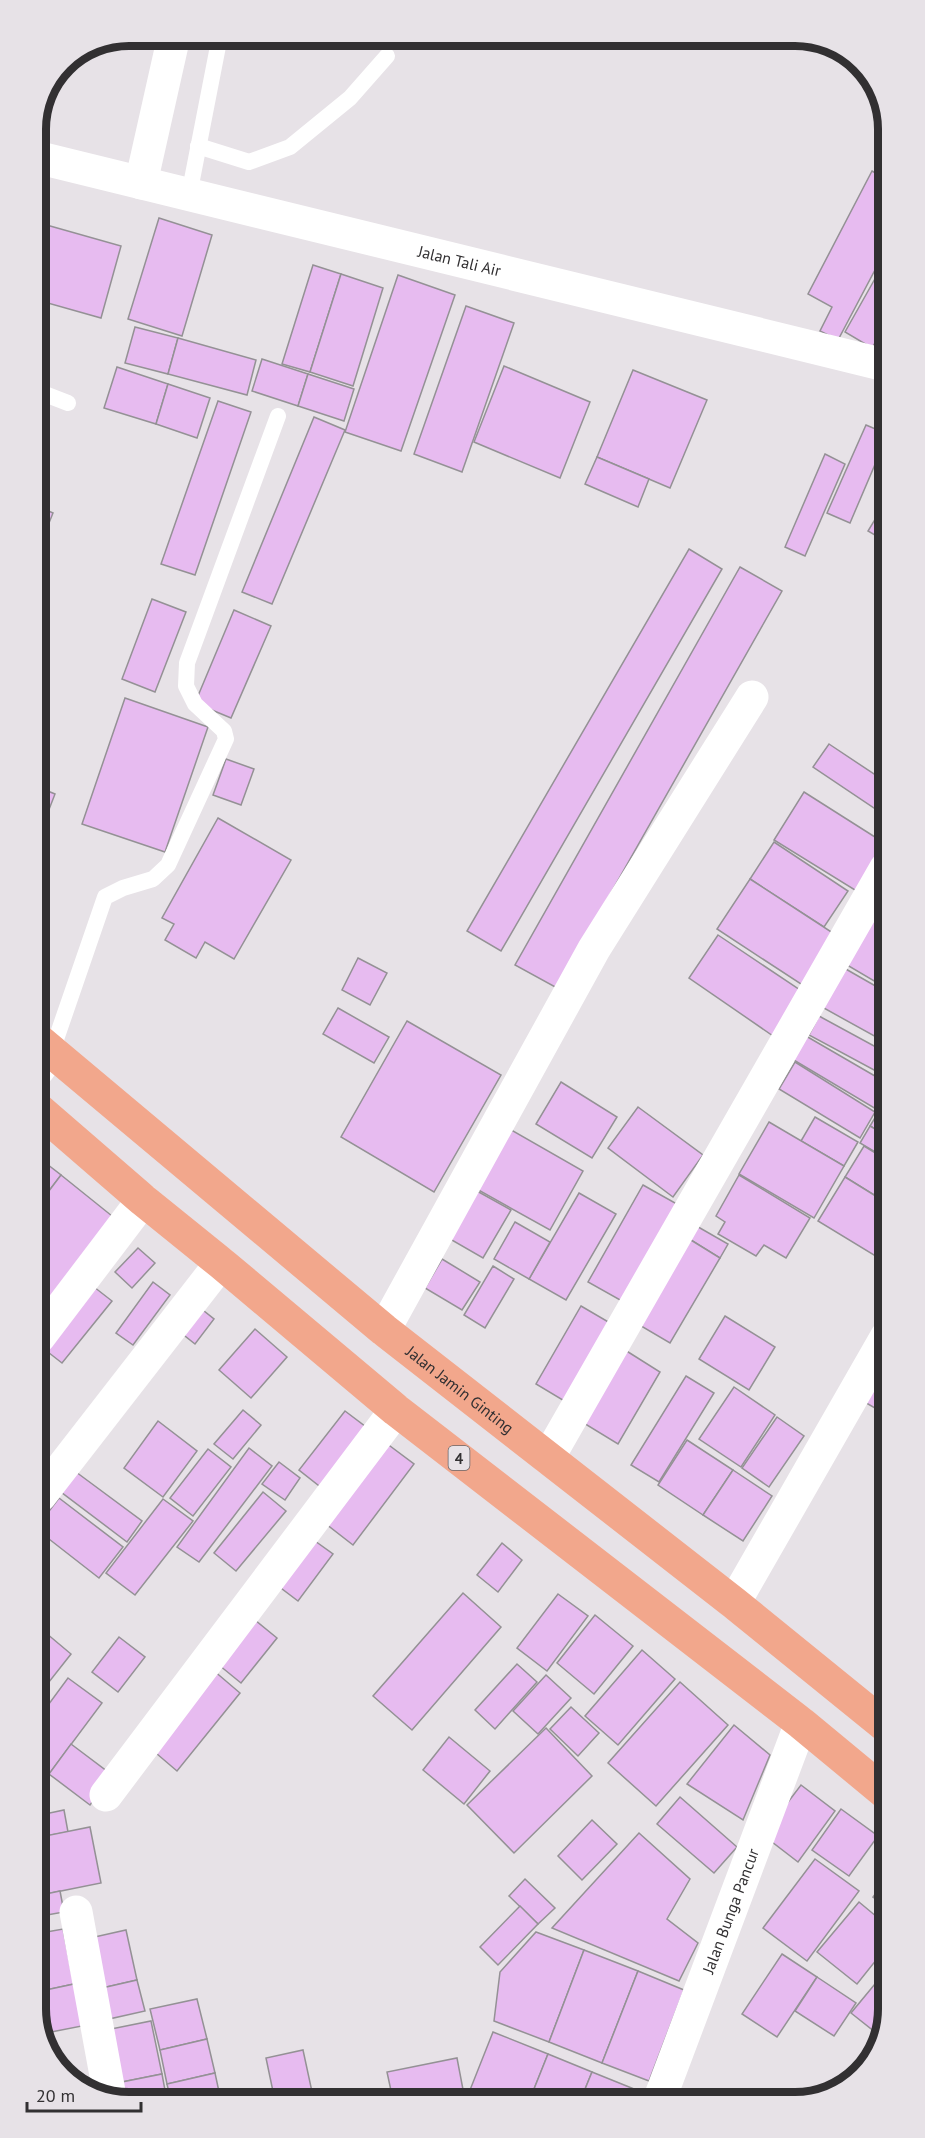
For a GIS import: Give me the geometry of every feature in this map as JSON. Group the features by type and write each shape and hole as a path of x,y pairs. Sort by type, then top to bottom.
{"highway":[{"name":"Jalan Jamin Ginting","path":"47,1057 384,1330 734,1603 878,1720"},
{"name":"4","path":"46,1116 143,1200 396,1410 801,1723 878,1787"}],"street":[{"path":"141,183 172,46"},
{"name":"Jalan Tali Air","path":"47,160 878,363"},
{"path":"384,1330 594,949 752,697"},
{"path":"548,1458 878,882"},
{"path":"46,1327 143,1200"},
{"path":"46,1488 221,1263"},
{"path":"734,1603 878,1352"},
{"path":"106,1795 396,1410"},
{"name":"Jalan Bunga Pancur","path":"662,2092 801,1723"},
{"path":"76,1912 108,2088"}],"lane":[{"path":"189,195 218,46"},
{"path":"198,146 249,162 290,147 350,98 387,56"},
{"path":"47,395 68,403"},
{"path":"47,1045 105,897 123,888 153,879 168,865 226,739 224,731 195,704 186,686 187,663 278,416"}],"building":[{"path":"872,171 878,174 878,264 838,340 820,331 832,307 808,294"},
{"path":"159,218 212,235 182,336 128,319"},
{"path":"47,225 121,246 101,318 47,303"},
{"path":"313,265 341,274 310,372 282,364"},
{"path":"878,273 878,337 872,348 845,332"},
{"path":"341,274 383,288 353,386 310,372"},
{"path":"398,275 455,295 401,451 345,432"},
{"path":"466,306 514,323 462,472 414,454"},
{"path":"135,327 178,338 168,374 125,363"},
{"path":"178,338 256,360 247,395 168,374"},
{"path":"262,359 308,374 298,406 252,391"},
{"path":"504,366 590,402 560,478 474,442"},
{"path":"117,367 168,384 156,424 104,408"},
{"path":"633,370 707,400 670,488 597,457"},
{"path":"308,374 354,389 344,421 298,406"},
{"path":"168,384 210,398 197,438 156,424"},
{"path":"218,401 251,412 195,575 161,564"},
{"path":"314,417 345,430 272,604 242,592"},
{"path":"866,425 878,430 878,457 850,523 827,513"},
{"path":"825,454 845,464 805,556 785,547"},
{"path":"597,457 649,479 638,507 585,484"},
{"path":"47,510 53,513 47,529"},
{"path":"878,515 878,537 868,531"},
{"path":"689,549 722,569 501,951 467,931"},
{"path":"740,567 782,591 557,988 515,965"},
{"path":"152,599 186,612 155,692 122,679"},
{"path":"234,610 271,626 231,718 195,703"},
{"path":"125,698 208,727 165,852 82,824"},
{"path":"829,744 878,777 878,811 813,767"},
{"path":"226,759 254,769 241,805 213,795"},
{"path":"47,791 55,794 47,816"},
{"path":"804,792 878,839 878,870 863,895 774,840"},
{"path":"218,818 291,860 234,959 205,942 196,958 165,940 174,924 162,918"},
{"path":"774,842 848,891 824,927 750,879"},
{"path":"750,879 836,935 804,986 717,929"},
{"path":"878,911 878,983 847,965"},
{"path":"718,935 806,994 776,1038 689,978"},
{"path":"358,958 387,973 370,1005 342,990"},
{"path":"844,968 878,987 878,1038 822,1007"},
{"path":"338,1008 389,1037 374,1063 323,1034"},
{"path":"819,1016 878,1048 878,1072 809,1035"},
{"path":"407,1021 501,1075 434,1192 341,1137"},
{"path":"806,1036 878,1078 878,1106 876,1109 792,1059"},
{"path":"795,1062 875,1112 860,1138 779,1089"},
{"path":"561,1082 617,1117 592,1158 536,1124"},
{"path":"638,1107 703,1155 673,1197 608,1148"},
{"path":"878,1113 878,1131 870,1126"},
{"path":"815,1117 858,1142 844,1166 801,1141"},
{"path":"769,1122 844,1166 814,1218 739,1174"},
{"path":"870,1126 878,1131 878,1154 860,1143"},
{"path":"506,1127 583,1171 550,1230 473,1187"},
{"path":"864,1146 878,1155 878,1197 845,1177"},
{"path":"46,1164 61,1175 46,1194"},
{"path":"61,1175 117,1220 54,1300 46,1294 46,1194"},
{"path":"739,1175 810,1218 786,1258 764,1245 756,1256 718,1234 725,1222 716,1216"},
{"path":"845,1177 878,1197 878,1258 818,1221"},
{"path":"643,1185 684,1208 629,1305 588,1282"},
{"path":"477,1191 511,1210 483,1258 450,1239"},
{"path":"579,1193 616,1214 566,1300 529,1279"},
{"path":"515,1222 550,1242 529,1279 494,1259"},
{"path":"693,1224 728,1244 720,1258 686,1237"},
{"path":"686,1237 720,1258 670,1343 636,1323"},
{"path":"138,1248 155,1263 132,1288 115,1272"},
{"path":"442,1259 480,1282 462,1310 425,1288"},
{"path":"493,1266 514,1279 485,1328 464,1315"},
{"path":"153,1282 170,1295 133,1345 116,1333"},
{"path":"94,1287 112,1301 62,1363 46,1351 46,1346"},
{"path":"581,1306 617,1327 571,1405 536,1384"},
{"path":"199,1307 214,1319 195,1344 180,1332"},
{"path":"725,1316 775,1347 749,1390 699,1359"},
{"path":"255,1329 287,1357 251,1398 219,1370"},
{"path":"625,1350 660,1372 618,1444 582,1422"},
{"path":"878,1374 878,1410 861,1400"},
{"path":"686,1376 714,1393 659,1482 631,1465"},
{"path":"734,1387 775,1415 741,1467 699,1439"},
{"path":"243,1410 261,1425 233,1459 214,1444"},
{"path":"345,1411 370,1430 323,1489 299,1470"},
{"path":"777,1417 804,1436 769,1487 742,1468"},
{"path":"158,1421 197,1451 163,1497 124,1468"},
{"path":"378,1437 414,1464 353,1545 317,1517"},
{"path":"687,1440 733,1470 703,1515 658,1485"},
{"path":"249,1448 272,1466 199,1562 177,1547"},
{"path":"208,1449 231,1467 193,1516 170,1498"},
{"path":"279,1462 300,1478 285,1500 262,1484"},
{"path":"733,1470 772,1496 743,1541 703,1515"},
{"path":"76,1472 142,1521 127,1542 61,1492"},
{"path":"263,1492 286,1511 236,1571 214,1553"},
{"path":"59,1498 123,1547 99,1578 46,1537 46,1515"},
{"path":"163,1499 193,1521 135,1595 106,1573"},
{"path":"308,1536 333,1554 298,1601 273,1582"},
{"path":"502,1543 522,1560 498,1592 477,1575"},
{"path":"463,1593 501,1627 412,1730 373,1696"},
{"path":"558,1594 588,1616 547,1671 517,1648"},
{"path":"595,1615 633,1646 594,1694 557,1663"},
{"path":"250,1616 277,1638 241,1683 214,1661"},
{"path":"46,1633 71,1654 49,1682 46,1679"},
{"path":"119,1637 145,1657 118,1692 92,1672"},
{"path":"642,1650 675,1679 618,1745 585,1716"},
{"path":"517,1664 537,1682 495,1729 475,1710"},
{"path":"213,1670 240,1693 177,1771 150,1748"},
{"path":"546,1675 571,1698 538,1734 513,1711"},
{"path":"68,1678 102,1703 46,1778 46,1708"},
{"path":"680,1682 728,1725 656,1806 608,1763"},
{"path":"571,1707 599,1733 578,1756 550,1729"},
{"path":"734,1725 770,1755 743,1820 687,1784"},
{"path":"546,1728 592,1776 514,1853 467,1805"},
{"path":"449,1737 490,1771 464,1804 423,1770"},
{"path":"71,1744 112,1775 90,1805 49,1774"},
{"path":"801,1785 835,1811 798,1862 763,1835"},
{"path":"680,1797 737,1847 714,1873 657,1824"},
{"path":"841,1809 878,1836 849,1876 812,1850"},
{"path":"64,1810 68,1832 46,1836 46,1814"},
{"path":"592,1820 617,1844 582,1880 558,1856"},
{"path":"90,1827 101,1883 46,1894 46,1836"},
{"path":"639,1833 690,1879 667,1919 698,1943 679,1981 552,1928"},
{"path":"815,1859 859,1891 807,1961 763,1928"},
{"path":"525,1879 555,1908 538,1924 509,1896"},
{"path":"878,1890 878,1901 873,1897"},
{"path":"60,1891 64,1912 46,1915 46,1894"},
{"path":"859,1902 878,1918 878,1958 857,1984 817,1952"},
{"path":"520,1906 538,1924 498,1965 480,1947"},
{"path":"63,1929 74,1984 46,1990 46,1932"},
{"path":"126,1930 137,1980 102,1988 90,1938"},
{"path":"536,1932 584,1950 549,2042 494,2021 500,1972"},
{"path":"584,1950 638,1971 602,2063 549,2042"},
{"path":"782,1954 817,1977 777,2037 742,2014"},
{"path":"638,1971 684,1990 649,2081 602,2063"},
{"path":"817,1977 856,2003 834,2036 795,2011"},
{"path":"137,1980 145,2011 109,2019 102,1988"},
{"path":"878,1980 878,2019 875,2032 851,2013"},
{"path":"74,1984 82,2026 50,2032 47,2019 46,1990"},
{"path":"197,1999 207,2039 160,2050 150,2009"},
{"path":"151,2021 162,2074 112,2084 101,2031"},
{"path":"493,2032 548,2054 533,2092 469,2092"},
{"path":"207,2039 215,2073 167,2084 160,2050"},
{"path":"303,2050 312,2091 273,2091 266,2058"},
{"path":"548,2054 592,2072 584,2092 533,2092"},
{"path":"457,2058 463,2092 391,2091 387,2072"},
{"path":"592,2072 639,2091 639,2092 584,2092"},
{"path":"215,2073 219,2091 169,2091 167,2084"},
{"path":"162,2074 165,2091 116,2090 112,2084"}]}
